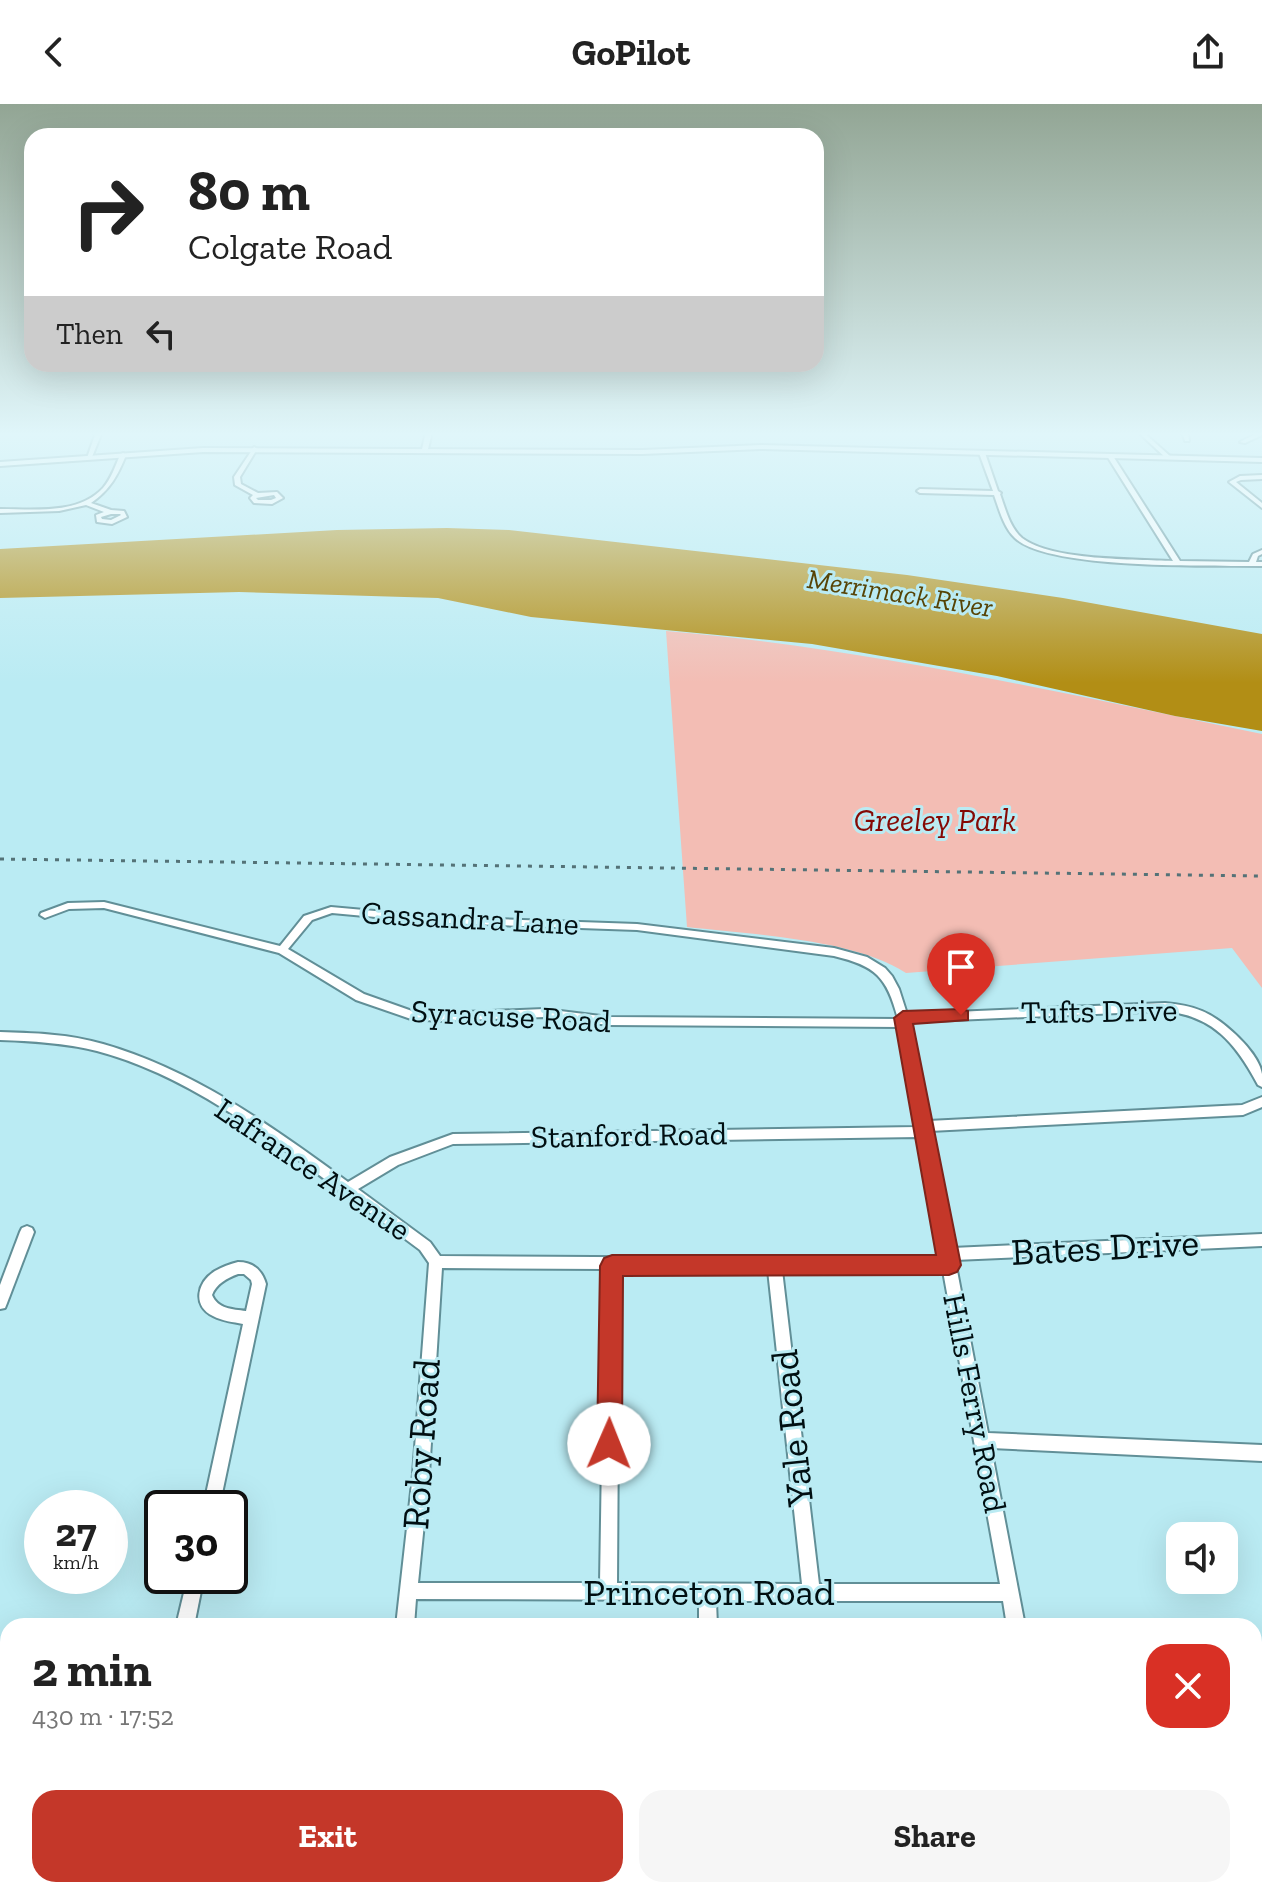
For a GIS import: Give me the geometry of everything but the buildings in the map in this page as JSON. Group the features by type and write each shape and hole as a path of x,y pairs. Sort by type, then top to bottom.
{"street":[{"path":"1007,516 1016,537 1034,549 1075,557 1262,564"},
{"path":"1148,516 1177,561"},
{"path":"1252,564 1255,555 1262,552"},
{"name":"Syracuse Road","path":"45,915 68,906 104,905 282,950 360,997 411,1015 440,1017 544,1013 609,1021 903,1021"},
{"name":"Cassandra Lane","path":"282,950 308,918 331,910 441,920 572,923 673,931"},
{"name":"Hills Ferry Road","path":"673,931 859,957 882,970 890,979 903,1021 1014,1618"},
{"name":"Tufts Drive","path":"903,1021 1165,1007 1193,1009 1208,1015 1230,1034 1262,1082"},
{"name":"Lafrance Avenue","path":"0,1036 75,1042 145,1064 274,1136 425,1246 436,1262"},
{"path":"924,1129 1243,1110 1262,1102"},
{"name":"Stanford Road","path":"345,1190 394,1161 453,1139 924,1129"},
{"path":"0,1303 27,1232"},
{"name":"Bates Drive","path":"436,1262 612,1266 948,1260 1262,1240"},
{"name":"Roby Road","path":"406,1618 436,1262"},
{"name":"Yale Road","path":"774,1263 811,1592"},
{"path":"608,1592 612,1266"},
{"path":"215,1490 252,1319"},
{"path":"983,1440 1262,1453"},
{"name":"Princeton Road","path":"409,1591 1009,1593"},
{"path":"707,1592 708,1618"},
{"path":"187,1618 192,1594"}],"green space":[{"name":"Greeley Park","path":"666,631 891,661 1262,734 1262,988 1232,948 906,973 859,952 831,945 687,927"}],"water":[{"name":"Merrimack River","path":"337,530 509,530 907,575 1063,598 1262,634 1262,731 1175,716 997,676 812,644 531,617 438,598 239,592 0,598 0,549"}],"railway":[{"path":"0,859 1262,876"}],"route":[{"path":"609,1444 612,1266 774,1263 949,1265 903,1018 961,1015"}]}
